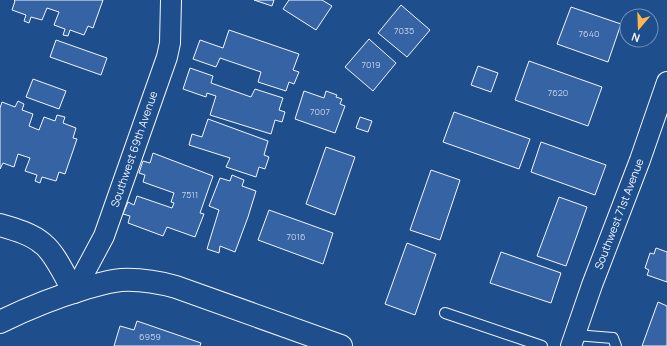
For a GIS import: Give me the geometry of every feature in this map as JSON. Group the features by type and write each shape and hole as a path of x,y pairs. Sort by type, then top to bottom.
{"main road":[{"path":"0,224 39,240 50,251 74,292"},
{"path":"0,322 41,303 74,292 120,280 138,280 157,282 176,287 340,346"}],"street":[{"name":"Southwest 69th Avenue","path":"74,292 104,236 167,57 170,43 172,0"},
{"name":"Southwest 71st Avenue","path":"573,340 592,285 637,168 667,82"}],"lane":[{"path":"445,312 542,346"},
{"path":"573,340 613,338 616,346"}],"building":[{"path":"14,0 103,0 93,28 88,26 84,35 70,30 68,36 63,35 65,29 54,25 59,12 47,8 42,20 31,17 29,23 24,21 26,15 12,10"},
{"path":"254,0 274,0 272,6"},
{"path":"289,0 322,0 332,6 316,30 283,9"},
{"path":"401,5 430,30 407,57 378,33"},
{"path":"571,7 619,23 619,30 608,62 557,44"},
{"path":"229,30 299,54 293,70 299,72 294,84 289,82 286,91 258,82 261,72 220,58 216,67 193,59 200,40 223,48"},
{"path":"369,39 396,63 373,91 345,67"},
{"path":"56,40 107,58 101,75 50,57"},
{"path":"529,61 602,87 588,126 515,100"},
{"path":"478,66 498,73 491,92 471,85"},
{"path":"190,68 213,76 211,83 251,97 255,89 283,98 279,110 285,112 282,122 275,120 271,134 210,115 216,96 207,93 206,97 183,89"},
{"path":"33,79 66,91 59,109 26,97"},
{"path":"304,91 324,98 326,91 337,95 336,97 342,99 340,104 345,106 335,133 295,119"},
{"path":"18,101 24,104 22,110 33,114 29,126 39,130 44,117 55,121 57,115 65,117 63,123 76,128 73,138 77,139 65,174 59,172 56,181 42,177 40,183 35,181 37,175 25,171 30,158 18,154 14,167 3,163 0,169 0,108 2,102 15,107"},
{"path":"454,112 530,139 519,169 443,142"},
{"path":"360,117 372,121 368,132 356,128"},
{"path":"208,119 268,141 264,155 269,157 265,169 259,167 256,177 226,167 230,158 189,145 192,134 202,137"},
{"path":"541,142 606,165 595,195 531,172"},
{"path":"326,147 355,157 335,215 306,204"},
{"path":"153,153 213,176 200,213 204,214 195,237 167,227 163,236 128,223 130,216 123,214 128,202 134,205 137,196 172,208 174,203 171,202 174,193 143,182 145,175 139,173 143,161 150,163"},
{"path":"431,170 460,180 440,240 410,230"},
{"path":"232,175 244,180 242,186 256,191 235,252 220,246 219,253 207,249 219,210 209,206 220,178 230,181"},
{"path":"559,197 587,207 566,266 537,256"},
{"path":"269,210 333,233 323,264 258,240"},
{"path":"407,243 436,254 415,315 385,304"},
{"path":"656,248 667,252 667,282 647,275 649,270 645,268 650,253 654,254"},
{"path":"501,252 561,273 551,303 490,283"},
{"path":"658,302 667,306 667,346 642,346"},
{"path":"137,321 201,343 200,346 114,346 120,326 134,330"}]}
